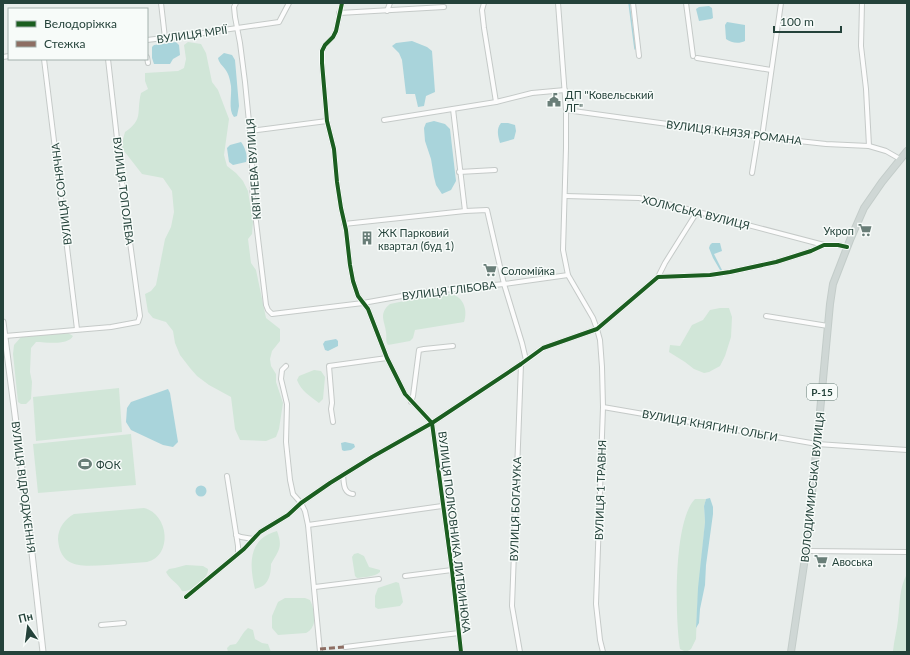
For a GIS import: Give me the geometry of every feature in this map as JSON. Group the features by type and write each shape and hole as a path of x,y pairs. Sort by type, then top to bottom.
{"main road":[{"name":"ВОЛОДИМИРСЬКА ВУЛИЦЯ","path":"791,652 806,551 833,284 847,247 868,200 907,151"}],"street":[{"path":"161,3 165,38"},
{"name":"КВІТНЕВА ВУЛИЦЯ","path":"236,3 234,7 235,17 238,28 250,131 252,188 266,306 268,310"},
{"name":"ВУЛИЦЯ МРІЇ","path":"148,40 279,22 289,3"},
{"name":"ВУЛИЦЯ ПОЛКОВНИКА ЛИТВИНЮКА","path":"342,3 336,30 333,37 324,45 322,51 327,121 334,149 337,182 353,281 358,296 368,309 387,358 405,394 432,423 442,506 452,570 461,652"},
{"path":"387,11 390,3"},
{"path":"484,3 482,10 484,28 496,102"},
{"path":"558,3 566,110 563,250 568,275 593,318 597,329"},
{"path":"633,3 639,56"},
{"path":"686,3 695,57 771,70"},
{"path":"752,173 760,137 781,3"},
{"path":"862,3 861,46 866,89 869,146"},
{"path":"339,13 444,7"},
{"name":"ВУЛИЦЯ СОНЯЧНА","path":"44,60 76,329"},
{"name":"ВУЛИЦЯ ТОПОЛЕВА","path":"76,329 111,328 138,322 140,316 122,183 108,60"},
{"path":"384,120 496,102 532,93 565,90"},
{"path":"452,109 464,211"},
{"name":"ВУЛИЦЯ КНЯЗЯ РОМАНА","path":"566,110 760,137 826,144 869,146 886,151 900,160"},
{"path":"250,131 327,121"},
{"path":"459,172 495,170"},
{"name":"ХОЛМСЬКА ВУЛИЦЯ","path":"565,196 639,198 824,245 838,245 847,247"},
{"path":"344,224 464,211 487,210 504,284 568,275"},
{"path":"186,598 244,549 260,532 288,515 301,503 343,475 432,423 543,348 597,329 658,277 665,263 697,212"},
{"path":"658,277 710,275 730,272 776,262 811,251 824,245"},
{"name":"ВУЛИЦЯ ГЛІБОВА","path":"268,310 272,314 424,292 504,284 526,360"},
{"path":"766,316 828,326"},
{"name":"ВУЛИЦЯ ВІДРОДЖЕННЯ","path":"3,322 27,508 43,652"},
{"path":"4,336 76,329"},
{"name":"ВУЛИЦЯ 1 ТРАВНЯ","path":"597,329 600,340 604,407 596,604 600,640 603,652"},
{"path":"411,402 414,396 419,350 424,348 453,346"},
{"path":"333,422 329,366 387,358"},
{"name":"ВУЛИЦЯ БОГАЧУКА","path":"520,652 512,606 521,364"},
{"path":"286,366 282,370 281,379 287,404 285,427 287,450 293,494 301,503 305,511 308,525 320,652"},
{"name":"ВУЛИЦЯ КНЯГИНІ ОЛЬГИ","path":"604,407 817,444 907,450"},
{"path":"343,475 346,491 348,494 353,494"},
{"path":"227,476 238,554"},
{"path":"308,525 442,506"},
{"path":"236,535 253,539"},
{"path":"806,551 907,552"},
{"path":"405,576 452,570"},
{"path":"315,587 380,579"},
{"path":"101,625 124,623"},
{"path":"344,647 459,633"}],"green space":[{"path":"188,42 201,44 206,53 212,82 218,90 229,119 224,155 227,166 243,181 248,191 253,222 252,234 248,239 251,263 256,270 266,318 280,329 280,341 272,351 270,359 271,366 276,374 276,382 283,403 279,429 276,437 266,441 240,440 235,429 231,397 209,385 197,376 180,355 175,343 173,331 166,322 153,318 148,312 145,294 151,291 156,285 165,239 171,227 174,212 172,191 163,178 142,174 121,147 125,132 135,123 137,119 141,93 148,89 145,81 145,73 178,71 184,68 186,59 184,45"},
{"path":"451,294 459,298 464,305 464,322 415,330 413,338 410,341 387,344 383,314 390,304 433,295"},
{"path":"729,308 732,317 731,337 720,366 704,373 694,369 669,352 670,345 680,346 692,325 703,320 710,310"},
{"path":"68,333 73,336 66,341 56,343 36,342 31,348 31,399 26,404 21,404 18,402 13,354 14,345 21,337"},
{"path":"314,370 321,371 325,377 323,399 319,403 303,390 297,380 299,376"},
{"name":"ФОК","path":"119,388 122,432 36,441 33,397"},
{"name":"ФОК","path":"131,434 136,485 38,493 33,444"},
{"path":"695,499 706,499 704,506 705,522 697,609 696,639 691,649 686,652 680,649 678,635 677,571 683,527 688,510"},
{"path":"144,508 159,518 165,535 161,552 155,558 147,562 90,566 75,564 68,561 63,556 58,539 59,531 65,521 74,514"},
{"path":"277,531 280,545 271,564 269,578 263,586 255,589 252,562 256,546 260,540 267,535"},
{"path":"358,553 364,556 369,567 380,570 380,572 372,576 357,578 355,576 352,557 354,554"},
{"path":"186,565 203,566 208,569 208,573 199,584 190,590 182,591 166,572 169,569"},
{"path":"907,574 907,652 894,652 893,647 898,624 901,590"},
{"path":"396,582 399,583 403,602 400,606 378,609 375,607 375,596 378,588"},
{"path":"285,598 305,598 310,600 314,614 314,623 310,630 306,633 278,635 272,628 272,616 278,602"},
{"path":"248,628 253,630 255,639 262,643 268,644 271,652 228,652 227,648 230,645 236,644"}],"water":[{"path":"709,6 712,8 713,18 699,21 696,9 699,7"},
{"path":"727,22 745,25 745,41 735,43 726,39 725,25"},
{"path":"412,41 427,47 432,51 435,92 426,96 424,106 418,107 415,94 406,94 402,60 399,53 392,46 396,43"},
{"path":"176,42 179,45 180,55 173,59 170,64 154,64 152,58 152,47 154,45"},
{"path":"224,53 232,55 235,60 239,106 237,116 234,117 231,110 230,79 218,58"},
{"path":"434,121 445,124 450,129 456,181 451,190 442,194 436,185 431,159 425,141 424,128 426,123"},
{"path":"501,123 515,125 516,131 514,139 500,143 498,130"},
{"path":"241,142 246,152 246,162 233,165 229,162 227,148 230,145"},
{"path":"712,243 720,243 722,251 714,254 722,270 720,270 709,248"},
{"path":"336,339 338,341 338,346 328,351 325,350 323,344 325,341"},
{"path":"168,389 170,393 178,442 173,447 163,445 131,430 126,422 127,408 131,402"},
{"path":"345,442 354,444 355,447 351,450 342,450 341,443"},
{"path":"201,485 205,487 207,491 205,495 201,497 197,495 195,491 197,487"},
{"path":"710,498 713,507 713,514 706,565 705,585 699,623 696,628 698,588 705,522 704,506 706,499"}],"waterway":[{"path":"629,3 635,49"}],"marked path":[{"path":"320,649 345,647"}],"cycle path":[{"path":"342,3 336,31 322,51 322,63 327,121 334,149 337,182 346,230 350,265 358,296 368,309 387,358 405,394 432,423 452,570 461,652"},
{"path":"186,597 244,549 260,532 288,515 301,503 330,483 432,423 543,348 597,329 658,277 710,275 730,272 776,262 811,251 824,245 838,245 847,247"}],"place":[{"name":"ДП \"Ковельський ЛГ\"","path":"554,100"},
{"name":"Укроп","path":"865,230"},
{"name":"ЖК Парковий квартал (буд 1)","path":"367,238"},
{"name":"Соломійка","path":"490,270"},
{"name":"ФОК","path":"85,464"},
{"name":"Авоська","path":"821,561"}]}
